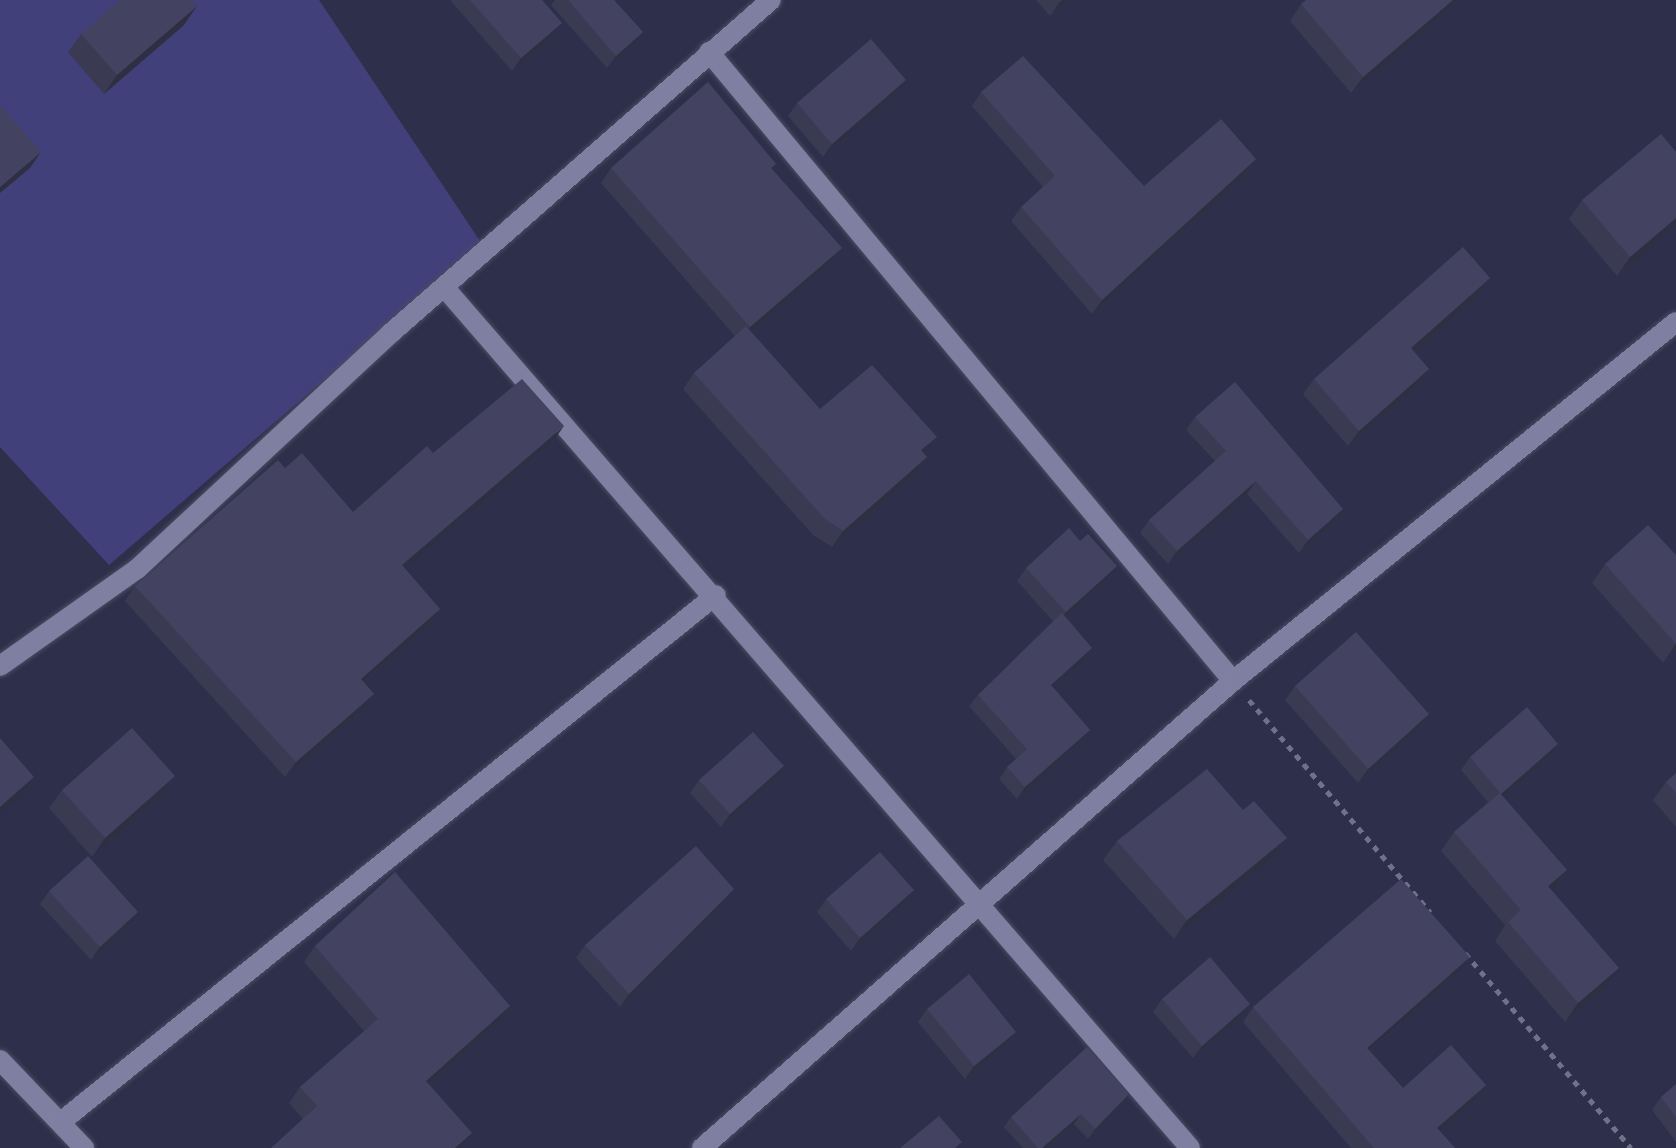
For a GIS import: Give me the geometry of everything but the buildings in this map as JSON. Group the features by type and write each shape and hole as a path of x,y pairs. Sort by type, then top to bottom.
{"street":[{"path":"0,666 137,569 444,287 771,0"},
{"path":"709,52 1233,681"},
{"path":"444,287 716,595 875,793 982,904 1190,1148"},
{"path":"702,1148 808,1048 982,904 1233,681 1676,322"},
{"path":"62,1121 716,595"},
{"path":"0,1060 62,1121 84,1148"}],"path":[{"path":"1233,681 1437,921"},
{"path":"1458,945 1631,1148"}],"shaded area":[{"path":"0,0 319,0 482,244 109,565 0,447"}]}
